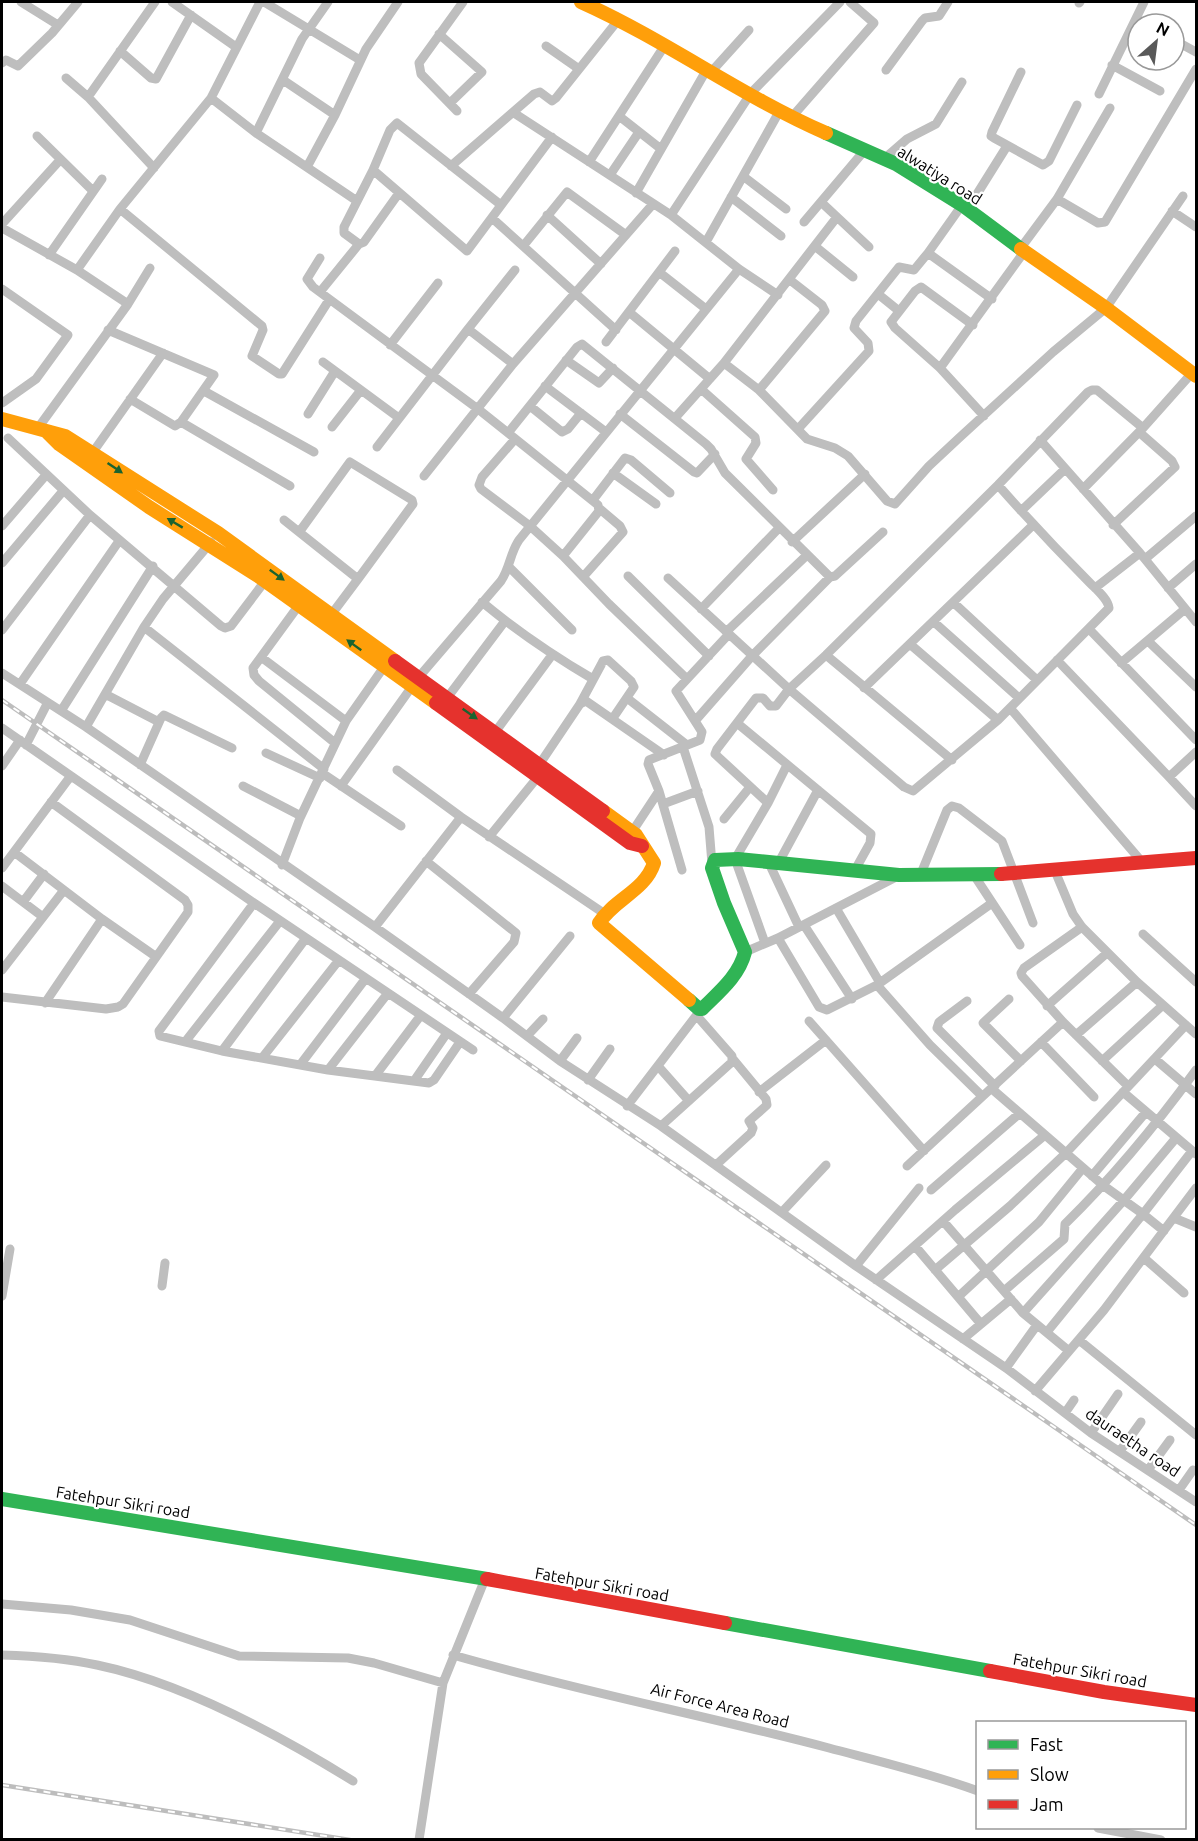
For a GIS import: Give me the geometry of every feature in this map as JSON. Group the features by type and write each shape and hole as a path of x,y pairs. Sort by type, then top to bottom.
{"street":[{"path":"21,2 58,25"},
{"path":"2,63 6,60 18,66 78,2"},
{"path":"88,97 155,2"},
{"path":"172,2 236,47"},
{"path":"77,270 120,209 210,98 260,2"},
{"path":"264,2 360,60"},
{"path":"256,133 308,30 328,2"},
{"path":"307,167 335,115 360,60 398,2"},
{"path":"457,111 421,74 419,63 463,2"},
{"name":"alwatiya road","path":"581,2 619,19 751,93 785,115 896,165 965,208 1194,374"},
{"path":"671,215 751,93 840,2"},
{"path":"706,242 742,176 785,115 874,23 850,2"},
{"path":"885,70 922,21 925,18 939,16 948,2"},
{"path":"120,51 151,78 156,79 191,15"},
{"path":"451,166 537,92 554,100 619,19"},
{"path":"636,193 710,70 749,30"},
{"path":"439,34 482,72 450,103"},
{"path":"1099,94 1126,42"},
{"path":"589,162 665,45"},
{"path":"546,46 579,69"},
{"path":"1112,65 1160,91"},
{"path":"1057,199 1098,223 1105,222 1197,69"},
{"path":"1021,72 991,135 1007,146 1040,165 1046,164 1077,105"},
{"path":"66,78 88,97 154,168"},
{"path":"283,80 335,115"},
{"path":"884,159 908,139 936,124 962,82"},
{"path":"210,98 256,133 357,201"},
{"path":"940,368 992,299 1057,199 1110,108"},
{"path":"514,113 671,215 739,269 778,295"},
{"path":"619,116 661,149"},
{"path":"359,244 343,230 390,130 397,123 501,205"},
{"path":"610,176 639,132"},
{"path":"37,136 93,191"},
{"path":"373,170 465,251 470,250 552,138"},
{"path":"798,429 869,351 868,343 856,331 854,324 899,267 914,270 965,208 1007,146"},
{"path":"804,222 864,151"},
{"path":"60,160 2,226 77,270 128,304"},
{"path":"742,176 786,209"},
{"path":"49,255 102,179"},
{"path":"524,245 567,192 626,235"},
{"path":"320,292 359,244 364,242 399,194"},
{"path":"724,363 759,390 812,442 835,448 848,456 887,501 895,504 929,466 1053,352 1106,308 1183,196"},
{"path":"731,197 781,236"},
{"path":"821,202 869,247"},
{"path":"424,476 513,364 654,204"},
{"path":"120,209 262,326 263,330 252,357 279,374 282,374 291,361 329,300"},
{"path":"1172,211 1197,227"},
{"path":"548,215 601,264"},
{"path":"675,418 724,363 837,217"},
{"path":"492,218 616,330"},
{"path":"816,247 853,277"},
{"path":"606,342 675,251"},
{"path":"928,253 992,299"},
{"path":"320,258 307,279 313,287 478,409 593,500 620,526 623,532 583,577"},
{"path":"42,429 150,268"},
{"path":"341,786 415,682 501,581 509,567 515,545 739,269"},
{"path":"377,447 515,270"},
{"path":"659,272 706,309"},
{"path":"759,390 825,310 822,305 790,280"},
{"path":"390,345 438,283"},
{"path":"973,325 921,287 892,319 891,324 940,368 984,416"},
{"path":"2,289 68,335 36,379 2,404 5,441 221,626 228,628 265,581"},
{"path":"878,294 899,311"},
{"path":"629,312 710,379"},
{"path":"468,329 513,364"},
{"path":"108,330 213,373 214,377 177,426 173,426 130,399"},
{"path":"687,679 563,556 479,485 482,477 512,436 530,406 577,346 582,344 706,444 715,454 725,473 806,556 830,577"},
{"path":"93,452 163,353"},
{"path":"566,360 599,383 613,368"},
{"path":"323,362 399,418"},
{"path":"308,414 335,371"},
{"path":"1083,489 1194,374"},
{"path":"545,386 606,432"},
{"path":"701,389 755,437 756,443 746,459 773,490"},
{"path":"332,427 361,390"},
{"path":"768,803 715,754 756,698 761,697 770,706 774,706 1092,390 1101,393 1172,460 1175,466 1113,525"},
{"path":"204,391 314,452"},
{"path":"530,406 562,432 568,429 581,413"},
{"path":"621,414 694,472 701,470 715,454"},
{"path":"4,420 65,436 93,452 415,682 639,838 654,862 651,876 605,914 599,921 600,925 699,1013 766,1099 767,1105 749,1120 753,1128 751,1133 716,1165"},
{"path":"181,422 290,486"},
{"path":"42,429 111,481 214,538 265,581 299,605 328,619"},
{"path":"1040,440 1197,622"},
{"path":"593,500 623,459 627,458 670,493"},
{"path":"300,531 350,462 412,500 413,504 328,619"},
{"path":"1021,511 1065,469"},
{"path":"613,472 656,504"},
{"path":"792,542 865,474"},
{"path":"2,526 46,475"},
{"path":"668,578 789,689 909,790 917,789 998,720 1109,606 1095,588 998,485"},
{"path":"2,563 63,491"},
{"path":"563,556 600,509"},
{"path":"2,630 90,515"},
{"path":"1095,588 1197,516"},
{"path":"284,520 358,579"},
{"path":"864,688 1034,525"},
{"path":"701,609 779,528"},
{"path":"695,721 752,656 830,577 835,576 883,532"},
{"path":"86,727 144,627 214,538"},
{"path":"20,684 119,541"},
{"path":"682,870 659,791 648,764 652,758 703,737 677,693 678,688 728,633 806,556"},
{"path":"1168,588 1197,564"},
{"path":"61,711 153,566"},
{"path":"509,567 572,630"},
{"path":"628,576 709,656"},
{"path":"482,602 552,655 593,679"},
{"path":"954,603 1037,680"},
{"path":"1121,663 1186,610 1197,604"},
{"path":"299,605 253,668 254,675 335,742"},
{"path":"447,698 505,621"},
{"path":"934,622 1019,698"},
{"path":"144,627 322,773 401,826"},
{"path":"1089,629 1197,740"},
{"path":"1148,641 1197,687"},
{"path":"910,645 998,720"},
{"path":"496,731 552,655"},
{"path":"826,655 952,760"},
{"path":"261,657 346,721"},
{"path":"489,837 540,770 603,661 608,660 633,684 632,690 614,718"},
{"path":"1057,660 1197,806"},
{"path":"282,865 301,816 335,742 346,721 387,662"},
{"name":"dauraetha road","path":"2,673 86,727 282,865 375,927 560,1061 661,1126 856,1266 1005,1368 1091,1433 1197,1502"},
{"path":"415,682 447,698 496,731 630,843 642,846"},
{"path":"105,694 159,722"},
{"path":"627,698 685,746 709,827 712,864 724,903 745,952"},
{"path":"580,704 586,701 664,754"},
{"path":"2,766 23,742 47,704"},
{"path":"1010,708 1142,862"},
{"path":"140,765 162,716 169,716 232,748"},
{"path":"737,723 871,834 870,843 855,870"},
{"path":"2,728 280,921 472,1050"},
{"path":"1169,777 1197,752"},
{"path":"266,753 322,773"},
{"path":"765,944 735,859 787,765"},
{"path":"397,770 460,818 605,914"},
{"path":"2,868 70,777"},
{"path":"243,786 301,816"},
{"path":"724,819 750,787"},
{"path":"773,862 818,790"},
{"path":"632,831 659,791"},
{"path":"663,804 698,791"},
{"path":"2,997 106,1009 118,1007 123,1004 188,912 185,900 51,802"},
{"path":"920,876 946,810 954,806 1002,841 1033,923"},
{"path":"375,927 460,818"},
{"path":"14,852 155,956"},
{"path":"712,864 720,859 735,859 920,876 1015,874 1197,858"},
{"path":"426,861 516,933 514,942 469,994"},
{"path":"773,862 801,926 852,999"},
{"path":"1055,871 1073,914 1082,927 1137,982 1197,1034"},
{"path":"23,902 44,874"},
{"path":"627,1106 699,1013 737,970 745,952 778,938 900,875"},
{"path":"974,875 1020,945"},
{"path":"2,886 43,917"},
{"path":"2,970 64,890"},
{"path":"254,903 158,1032 163,1036 222,1051 328,1070 432,1082 460,1042"},
{"path":"778,938 819,1007 827,1010 879,984 992,903"},
{"path":"836,908 879,984 930,1045 982,1096"},
{"path":"45,1003 102,919"},
{"path":"185,1042 280,921"},
{"path":"1047,1332 1194,1152 1146,1112 1102,1061 1047,1006 1022,976 1022,970 1082,927"},
{"path":"1143,934 1197,981"},
{"path":"503,1018 570,936"},
{"path":"222,1051 306,938"},
{"path":"1047,1006 1107,953"},
{"path":"262,1058 339,960"},
{"path":"300,1065 366,978"},
{"path":"1076,1035 1137,982"},
{"path":"328,1070 388,993"},
{"path":"1009,999 983,1023 1021,1061"},
{"path":"967,1001 939,1022 937,1028 1020,1113 1104,1186 1164,1231"},
{"path":"1102,1061 1163,1005"},
{"path":"375,1076 421,1015"},
{"path":"527,1036 543,1019"},
{"path":"809,1021 924,1151"},
{"path":"907,1166 1063,1022"},
{"path":"935,1270 1011,1206 1066,1153 1186,1025"},
{"path":"414,1081 447,1033"},
{"path":"560,1061 577,1038"},
{"path":"759,1092 826,1040"},
{"path":"1041,1042 1094,1097"},
{"path":"588,1080 610,1049"},
{"path":"661,1126 729,1066 733,1059"},
{"path":"1155,1059 1197,1094"},
{"path":"658,1066 689,1101"},
{"path":"963,1339 981,1324 1064,1239 1065,1224 1104,1186 1158,1122 1197,1070"},
{"path":"1092,1176 1146,1112"},
{"path":"931,1190 1020,1113"},
{"path":"876,1280 1045,1135"},
{"path":"1023,1313 1176,1138"},
{"path":"782,1212 826,1165"},
{"path":"958,1297 985,1269 1039,1222 1083,1168"},
{"path":"856,1266 919,1188"},
{"path":"1035,1391 1079,1340 1197,1188"},
{"path":"1174,1218 1197,1227"},
{"path":"943,1221 1023,1313 1069,1351"},
{"path":"915,1246 981,1324"},
{"path":"2,1296 10,1249"},
{"path":"1144,1258 1184,1293"},
{"path":"162,1286 165,1263"},
{"path":"1005,1368 1038,1325"},
{"path":"1079,1340 1196,1433"},
{"path":"1091,1433 1118,1394"},
{"path":"1065,1413 1074,1400"},
{"path":"1120,1451 1141,1422"},
{"path":"1148,1470 1170,1440"},
{"path":"1179,1491 1193,1470"},
{"name":"Fatehpur Sikri road","path":"2,1499 485,1579 1104,1692 1197,1705"},
{"path":"419,1839 443,1683 485,1579"},
{"path":"2,1604 71,1610 130,1620 239,1656 348,1658 443,1683"},
{"path":"2,1654 57,1658 87,1663 164,1686 229,1712 353,1781"},
{"name":"Air Force Area Road","path":"453,1655 515,1672 793,1738 976,1790"},
{"path":"1108,1829 1161,1839"}],"railway":[{"path":"2,700 1196,1525"},
{"path":"2,1785 350,1840"}],"traffic: fast":[{"path":"826,133 896,164 962,205 1021,249"},
{"path":"689,1000 702,1009 733,976 745,952 712,868 715,860 738,859 899,875 1001,874"},
{"path":"2,1499 487,1579"},
{"path":"725,1623 990,1671"}],"traffic: slow":[{"path":"581,2 643,33 764,102 826,133"},
{"path":"1021,249 1106,308 1196,376"},
{"path":"2,419 65,436 218,533 395,661"},
{"path":"47,432 59,444 149,507 261,578 436,703"},
{"path":"603,811 636,835 654,863 644,881 613,907 599,923 689,1000"}],"traffic: jam":[{"path":"395,661 603,811"},
{"path":"436,703 630,843 642,846"},
{"path":"1001,874 1196,858"},
{"path":"487,1579 725,1623"},
{"path":"990,1671 1104,1692 1196,1705"}]}
